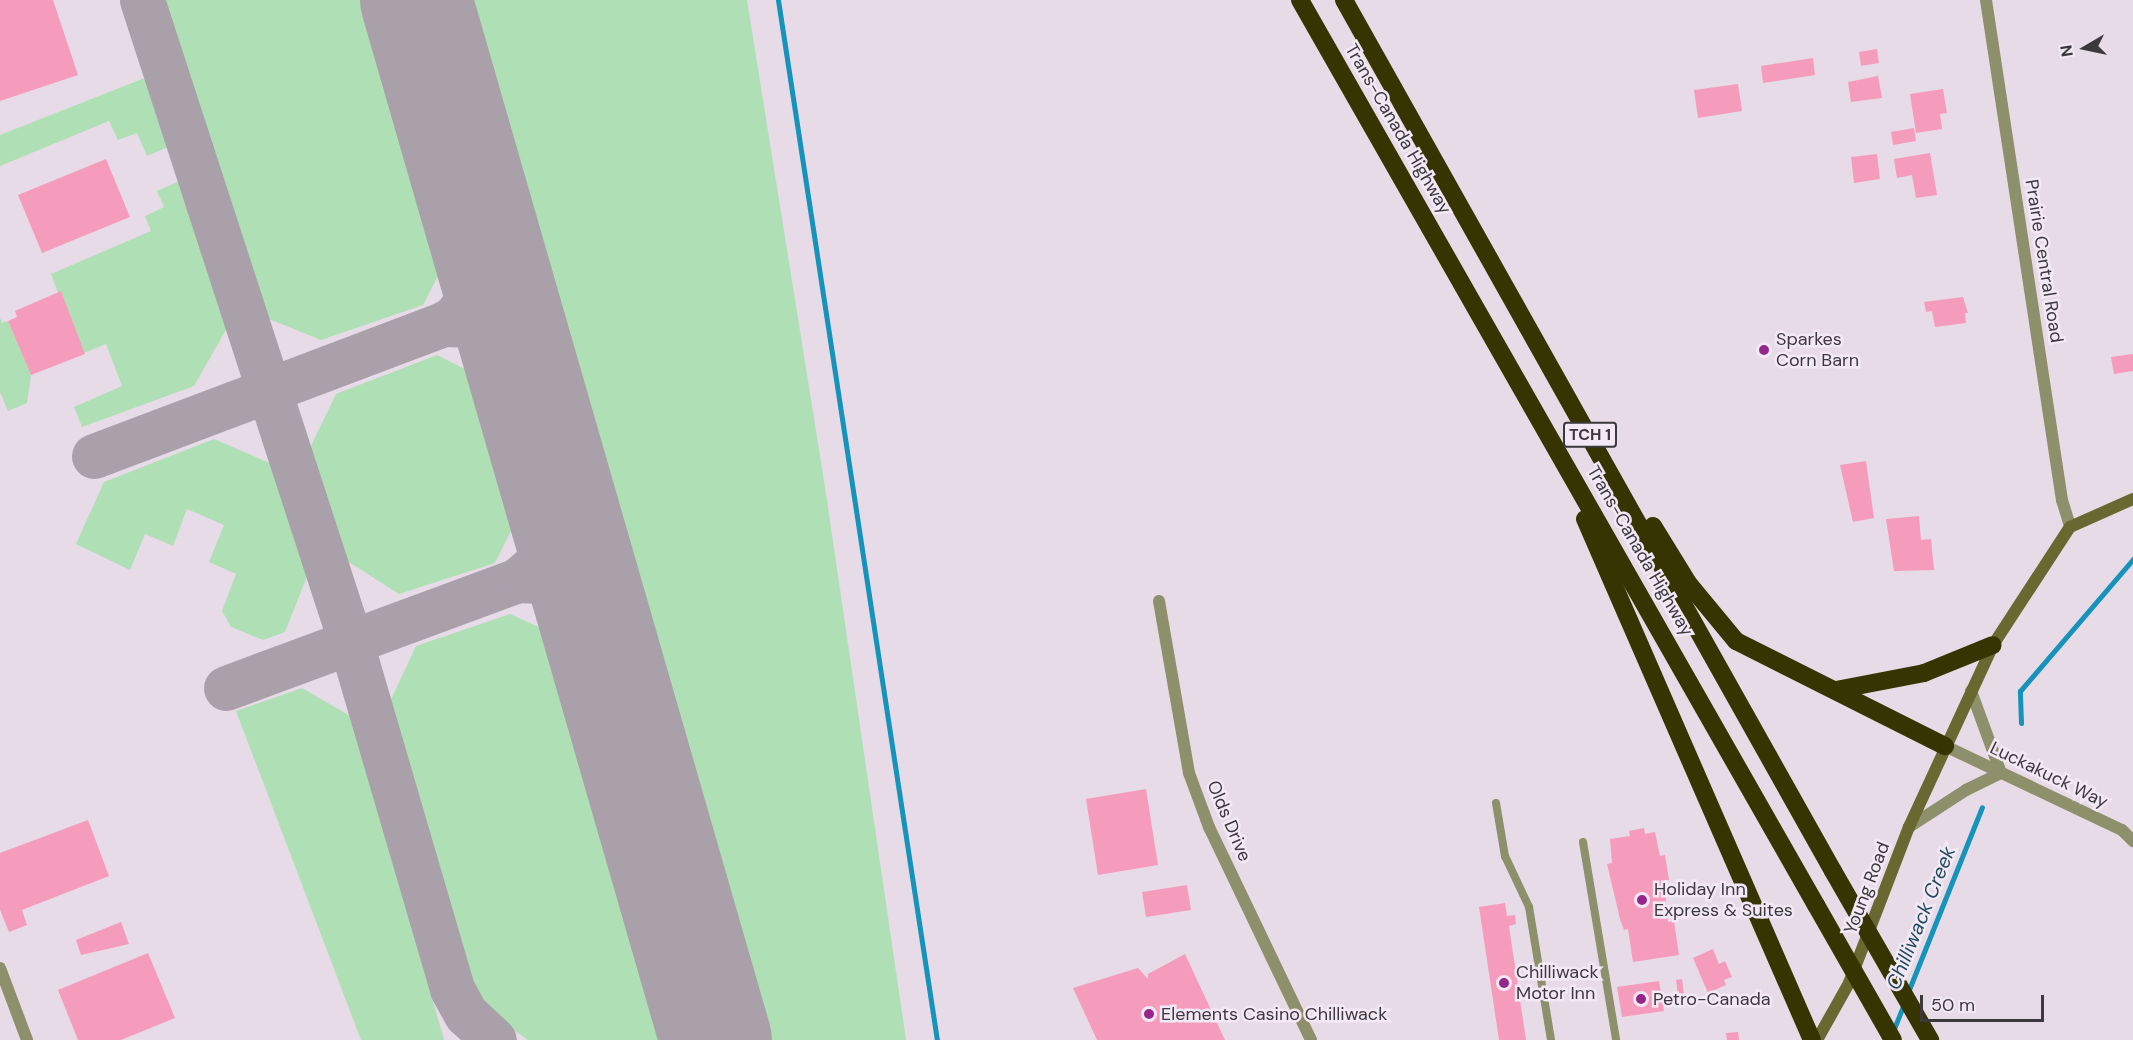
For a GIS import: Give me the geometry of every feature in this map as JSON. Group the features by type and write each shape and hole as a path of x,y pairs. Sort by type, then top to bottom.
{"highway":[{"name":"Trans-Canada Highway","path":"1300,0 1893,1040"},
{"name":"Trans-Canada Highway","path":"1344,0 1930,1040"},
{"path":"1519,307 1688,583 1736,641 1945,746"},
{"path":"1485,325 1529,417 1594,536 1812,1040"},
{"path":"1836,690 1924,673 1994,645"}],"main road":[{"path":"2070,527 2133,499"},
{"name":"Young Road","path":"1817,1040 1849,983 1910,827 1971,691 1994,645 2070,527"}],"street":[{"name":"Prairie Central Road","path":"1986,0 2062,500 2070,527"},
{"name":"Olds Drive","path":"1159,601 1189,773 1209,827 1311,1040"},
{"path":"1910,827 1966,790 2001,773 1971,691"},
{"name":"Luckakuck Way","path":"1945,746 2122,830 2133,841"},
{"path":"0,968 27,1040"}],"lane":[{"path":"1496,803 1505,856 1529,907 1551,1040"},
{"path":"1583,842 1616,1040"}],"green space":[{"path":"159,0 387,0 456,241 423,305 321,340 264,317"},
{"path":"441,0 747,0 825,487 906,1040 742,1040"},
{"path":"147,77 170,146 147,156 137,133 118,140 109,121 0,166 0,135"},
{"path":"182,180 227,328 194,386 82,427 74,407 122,386 106,344 81,354 51,274 151,231 145,216 164,207 157,191"},
{"path":"0,318 2,323 8,321 31,375 27,403 8,411 0,392"},
{"path":"437,355 493,383 527,499 495,563 399,594 344,559 309,450 336,394"},
{"path":"214,439 272,464 308,574 285,632 263,640 231,627 222,611 236,574 209,562 224,525 187,509 173,546 145,534 130,570 76,544 104,482"},
{"path":"510,614 567,640 675,1012 658,1040 528,1040 485,1010 471,993 460,968 387,708 416,646"},
{"path":"302,688 352,717 444,1040 361,1040 236,711"}],"building":[{"path":"0,0 53,0 78,75 0,101"},
{"path":"1877,49 1879,63 1861,66 1859,52"},
{"path":"1813,58 1815,75 1763,83 1761,66"},
{"path":"1878,76 1882,98 1851,102 1848,82"},
{"path":"1738,84 1742,111 1698,118 1694,90"},
{"path":"1943,89 1947,113 1940,114 1942,129 1916,133 1910,94"},
{"path":"1914,128 1916,141 1893,145 1891,132"},
{"path":"1930,153 1937,195 1916,198 1912,175 1897,178 1894,159"},
{"path":"1877,154 1880,179 1854,183 1851,157"},
{"path":"106,159 130,217 42,253 18,195"},
{"path":"61,291 85,354 31,375 8,321 17,317 15,311"},
{"path":"1963,297 1968,313 1965,313 1966,323 1935,327 1932,311 1926,312 1924,302"},
{"path":"2133,354 2133,371 2114,374 2111,357"},
{"path":"1866,461 1874,518 1853,522 1840,465"},
{"path":"1919,516 1921,540 1931,539 1934,570 1894,571 1886,519"},
{"path":"1146,789 1158,865 1098,875 1086,799"},
{"path":"88,820 109,876 22,910 27,925 9,932 0,910 0,853"},
{"name":"Holiday Inn Express & Suites","path":"1644,828 1645,834 1655,832 1660,856 1665,855 1669,880 1664,880 1668,922 1674,921 1679,955 1633,962 1628,929 1624,930 1620,919 1607,864 1612,863 1610,839 1630,836 1629,831"},
{"path":"1187,885 1191,910 1146,917 1142,892"},
{"name":"Chilliwack Motor Inn","path":"1505,903 1507,916 1515,915 1516,924 1509,926 1526,1040 1499,1040 1479,907"},
{"path":"121,922 129,944 81,955 76,940"},
{"path":"1713,949 1719,964 1725,961 1732,977 1724,980 1726,985 1708,993 1693,958"},
{"path":"148,953 175,1018 121,1040 78,1040 58,990"},
{"name":"Elements Casino Chilliwack","path":"1185,954 1225,1040 1097,1040 1073,988 1138,968 1148,979 1148,974"},
{"path":"1682,979 1684,994 1678,995 1676,980"},
{"name":"Petro-Canada","path":"1659,981 1664,1011 1622,1017 1617,987"},
{"path":"1738,1032 1739,1040 1727,1040 1726,1033"}],"waterway":[{"path":"778,0 937,1040"},
{"name":"Chilliwack Creek","path":"2021,723 2020,691 2133,559"},
{"name":"Chilliwack Creek","path":"1908,992 1982,807"},
{"name":"Chilliwack Creek","path":"1893,1031 1904,1004"}],"taxiway":[{"path":"142,0 351,643 452,989 466,1014 494,1040"},
{"path":"94,456 454,318 477,286 485,240"},
{"path":"443,324 466,325 487,334 505,349 524,376"},
{"path":"226,688 518,580 549,552 557,533 561,501"},
{"path":"518,580 538,581 562,590 581,599 593,615"},
{"path":"701,1040 705,1003"}],"runway":[{"path":"416,0 716,1040"}],"place":[{"name":"Sparkes Corn Barn","path":"1764,350"},
{"name":"Holiday Inn Express & Suites","path":"1642,900"},
{"name":"Chilliwack Motor Inn","path":"1504,983"},
{"name":"Petro-Canada","path":"1641,999"},
{"name":"Elements Casino Chilliwack","path":"1149,1014"}]}
